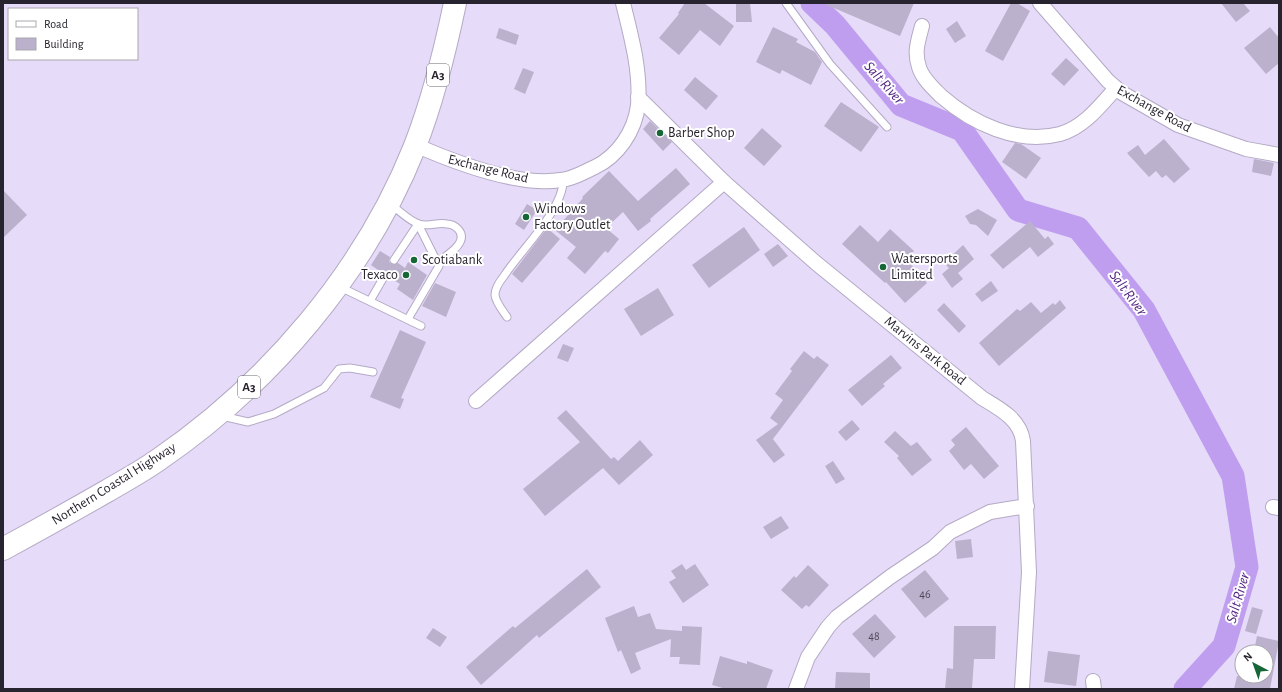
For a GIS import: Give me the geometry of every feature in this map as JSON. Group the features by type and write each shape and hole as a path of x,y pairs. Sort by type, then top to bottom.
{"main road":[{"name":"Northern Coastal Highway","path":"3,549 157,461 218,415 247,389 300,332 356,258 389,203 415,145 435,88 455,3"}],"street":[{"name":"Exchange Road","path":"415,145 445,158 507,176 540,181 563,180 606,161 616,152 626,139 636,114 638,97 636,62 624,3"},
{"name":"Exchange Road","path":"1040,3 1104,77 1116,88 1178,125 1246,149 1279,155"},
{"path":"922,26 915,50 919,69 932,87 971,119 993,128 1034,136 1060,134 1081,124 1116,88"},
{"name":"Marvins Park Road","path":"638,97 724,182 816,263 982,398 1009,416 1019,428 1022,436 1027,506 1029,572 1022,689"},
{"path":"476,401 724,182"},
{"path":"796,689 808,657 828,627 837,617 933,548 950,532 990,512 1027,506"}],"lane":[{"path":"786,3 830,64 887,127"},
{"path":"507,317 496,299 496,290 508,270 557,204 562,191 563,180"},
{"path":"389,203 418,224 439,266 437,273 408,319"},
{"path":"418,224 446,223 453,225 459,231 462,237 461,242 438,262"},
{"path":"394,260 418,224"},
{"path":"370,301 385,274"},
{"path":"336,285 421,326"},
{"path":"218,415 248,422 274,414 309,397 324,388 339,369 350,368 373,372"}],"building":[{"path":"685,3 704,3 734,26 720,46 700,30 679,55 659,38 679,14 678,13"},
{"path":"736,3 750,3 752,22 736,22"},
{"path":"822,3 914,3 900,36"},
{"path":"1011,3 1017,3 1030,11 1003,61 985,51"},
{"path":"1221,3 1243,3 1250,11 1236,22"},
{"path":"957,21 966,36 955,43 946,29"},
{"path":"773,27 798,39 796,42 815,52 822,62 811,85 782,70 780,74 756,62"},
{"path":"1270,27 1279,38 1279,63 1266,74 1244,48"},
{"path":"499,28 519,35 516,45 496,38"},
{"path":"1066,58 1079,70 1064,86 1051,74"},
{"path":"523,68 534,72 525,94 514,89"},
{"path":"695,77 718,96 706,110 684,90"},
{"path":"841,102 879,127 861,152 824,126"},
{"name":"Barber Shop","path":"650,121 672,142 663,151 643,129"},
{"path":"762,128 782,146 764,166 744,148"},
{"path":"1164,139 1190,169 1174,183 1166,175 1162,178 1156,171 1149,177 1127,153 1138,145 1145,155"},
{"path":"1015,143 1021,144 1041,158 1026,179 1002,162"},
{"path":"1254,159 1274,163 1271,176 1252,172"},
{"path":"676,168 690,184 650,219 651,221 638,231 623,212 606,228 619,239 608,253 605,251 585,274 567,258 576,247 555,230 583,198 582,197 609,171 638,201"},
{"path":"3,190 27,215 3,238"},
{"name":"Windows Factory Outlet","path":"527,204 537,210 524,230 515,224"},
{"path":"978,209 997,220 988,236 976,225 970,224 965,216"},
{"path":"1030,221 1045,239 1048,236 1054,244 1038,257 1030,247 1003,269 990,255"},
{"name":"Watersports Limited","path":"860,225 878,242 890,229 914,251 906,259 927,283 905,303 886,282 885,283 842,244"},
{"path":"744,227 760,250 709,288 692,265"},
{"path":"547,228 560,239 522,283 512,274"},
{"path":"778,244 788,256 773,267 764,254"},
{"path":"963,245 974,259 958,273 963,279 952,288 942,274 949,268 944,263"},
{"name":"Texaco","path":"380,251 390,257 389,262 392,264 398,263 405,268 408,262 427,275 413,300 397,289 400,284 389,277 388,271 381,272 371,265"},
{"path":"991,281 998,291 982,302 975,294"},
{"path":"435,283 456,292 446,317 422,306"},
{"path":"658,288 674,315 641,336 624,309"},
{"path":"1060,300 1066,308 999,366 979,343 1017,309 1020,311 1031,302 1041,313 1053,303 1055,305"},
{"path":"944,303 966,326 959,333 937,310"},
{"path":"400,330 426,342 401,398 404,399 400,409 370,397"},
{"path":"563,344 574,348 568,362 557,358"},
{"path":"804,351 814,359 817,356 829,365 773,439 785,455 774,463 756,440 778,424 770,418 783,400 775,394 792,371 790,369"},
{"path":"891,355 902,368 883,384 885,386 862,406 848,390"},
{"path":"566,410 611,459 614,457 618,461 640,440 653,455 619,485 603,468 545,516 523,489 580,442 557,418"},
{"path":"852,420 860,429 846,441 838,432"},
{"path":"966,427 999,466 984,479 971,464 964,470 949,451 955,445 951,440"},
{"path":"895,431 911,446 917,442 932,460 912,476 897,458 899,456 884,442"},
{"path":"833,461 845,479 836,484 825,466"},
{"path":"781,516 789,528 771,539 763,527"},
{"path":"971,539 973,557 957,559 955,541"},
{"path":"682,564 686,570 695,564 709,585 683,603 669,582 676,578 671,571"},
{"path":"808,565 829,585 809,607 806,605 802,609 781,590 794,576 796,578"},
{"path":"587,569 601,587 539,638 537,635 481,685 466,667 513,626 515,628"},
{"path":"925,570 949,599 925,618 901,589"},
{"path":"634,606 638,617 650,613 656,629 682,631 682,626 702,627 700,665 679,664 680,657 670,657 671,639 635,653 641,669 631,674 621,650 618,652 605,618"},
{"path":"1252,607 1263,610 1256,634 1245,631"},
{"path":"875,614 896,637 874,658 852,634"},
{"path":"954,626 996,626 995,659 974,659 972,689 945,689 947,668 953,669"},
{"path":"433,628 447,637 440,647 426,638"},
{"path":"1257,636 1279,641 1274,668 1274,644 1255,644"},
{"path":"1048,651 1080,655 1076,686 1044,682"},
{"path":"720,656 747,664 747,661 773,670 766,689 726,689 712,685"},
{"path":"836,672 870,673 870,689 835,689"},
{"path":"1235,684 1271,684 1270,689 1234,689"}],"waterway":[{"name":"Salt River","path":"812,3 835,25 901,105 962,130 1018,210 1078,228 1144,310 1233,476 1247,567 1224,646 1185,689"}],"place":[{"name":"Barber Shop","path":"660,133"},
{"name":"Windows Factory Outlet","path":"526,217"},
{"name":"Scotiabank","path":"414,260"},
{"name":"Watersports Limited","path":"883,267"},
{"name":"Texaco","path":"406,275"}]}
